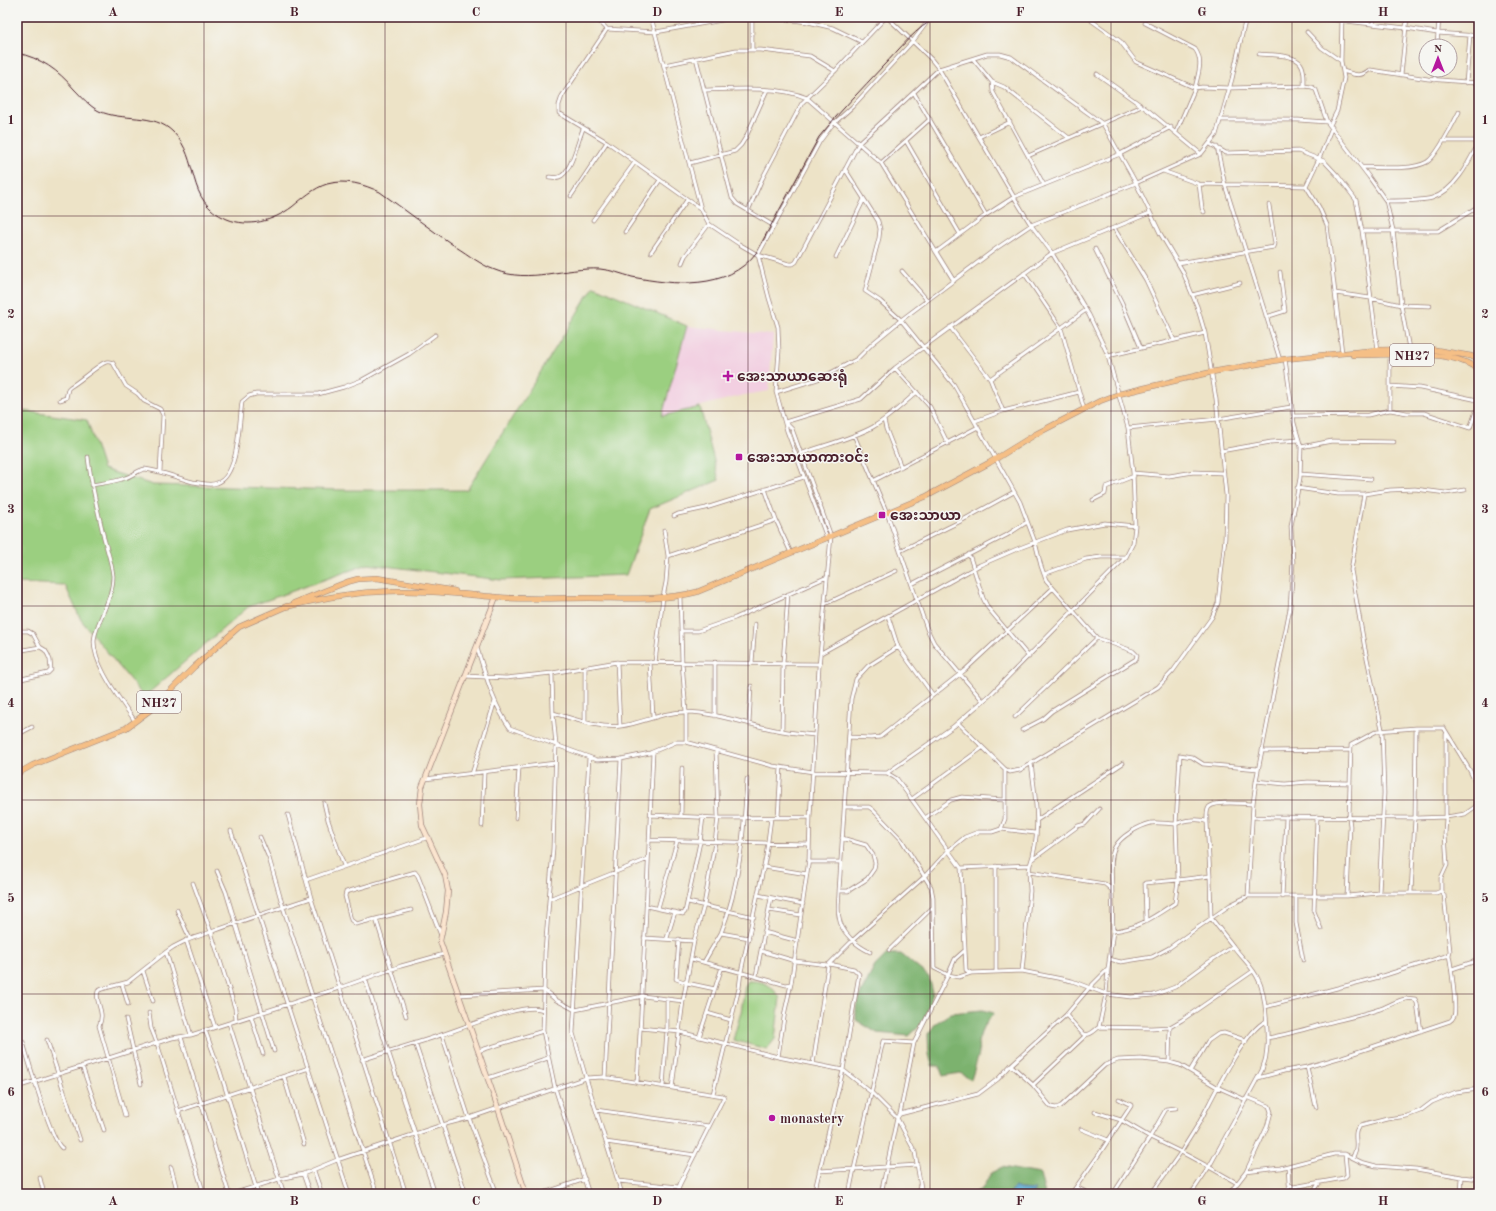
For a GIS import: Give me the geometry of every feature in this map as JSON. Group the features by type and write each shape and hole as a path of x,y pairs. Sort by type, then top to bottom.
{"highway":[{"name":"NH27","path":"17,774 33,765 126,728 153,708 194,667 239,627 347,582 368,578 496,597 680,596 697,592 927,496 1036,434 1100,401 1119,394 1212,372 1282,359 1342,353 1378,350 1430,349 1454,352 1471,356 1479,360"},
{"name":"NH27","path":"1342,353 1355,355 1438,356 1452,358 1479,370"},
{"name":"NH27","path":"285,607 327,598 378,592 468,594"}],"main road":[{"path":"496,597 422,787 420,804 422,824 429,837 434,853 444,875 448,891 446,912 440,933 440,941 488,1078 526,1194"}],"street":[{"path":"595,17 607,28 656,32 739,17"},
{"path":"651,17 701,209 709,224 758,255 789,264 796,262 859,143 939,69 962,61 994,53 1011,57 1103,124 1136,183 1160,233 1178,263 1192,295 1205,333 1212,372 1226,495 1225,538 1218,603 1212,617 1173,671 1158,687 1020,770 1010,772 1004,769 958,723"},
{"path":"752,17 752,50"},
{"path":"768,17 808,22 833,28 862,42"},
{"path":"748,211 762,179 802,103 835,71 886,17 913,41 939,69 1031,225 1052,253 1086,310 1108,356 1128,428 1134,475 1135,526 1133,543 1126,557 983,701 958,723 887,774"},
{"path":"829,537 796,455 776,392 779,351 778,327 758,255 820,141 835,122 852,107 913,41 931,17"},
{"path":"776,392 821,378 857,360 873,343 901,320 996,248 1031,225 1136,183 1201,154 1216,134 1221,120 1246,17"},
{"path":"1311,17 1342,19 1437,33 1479,36"},
{"path":"1373,24 1374,17"},
{"path":"1401,75 1407,17"},
{"path":"1437,38 1439,17"},
{"path":"1306,186 1319,159 1337,111 1344,78 1341,61 1342,19"},
{"path":"1092,21 1120,41 1136,62 1194,88 1304,86 1312,87 1316,90 1327,122 1362,167 1386,202 1393,230 1401,305 1409,349"},
{"path":"1145,23 1195,49 1199,55 1201,64 1194,88 1176,132"},
{"path":"607,28 562,96 558,109 560,115 607,142 701,209"},
{"path":"1307,32 1322,48 1341,61"},
{"path":"1466,83 1470,35"},
{"path":"664,65 736,50 752,50 810,56 835,71"},
{"path":"1259,54 1296,59 1301,64 1304,71 1304,86"},
{"path":"696,58 732,198 737,204 774,226"},
{"path":"973,59 992,82 1004,87 1069,138"},
{"path":"1342,71 1358,76 1364,74 1368,70 1435,80 1479,83"},
{"path":"1097,74 1171,128 1201,154"},
{"path":"992,82 993,92 1044,185"},
{"path":"704,90 766,90 796,93 807,98 881,163 954,280"},
{"path":"690,163 734,151 741,145 746,137 766,90"},
{"path":"914,92 986,215"},
{"path":"1028,156 1142,106"},
{"path":"1362,167 1410,167 1428,162 1459,112"},
{"path":"881,163 930,119"},
{"path":"1221,120 1298,120 1327,122"},
{"path":"978,137 1010,122"},
{"path":"936,252 986,215 1014,197 1120,154 1171,128"},
{"path":"549,177 559,177 565,174 569,168 583,129"},
{"path":"906,141 960,234"},
{"path":"1386,202 1432,198 1445,192 1465,169 1479,142 1442,141"},
{"path":"571,196 607,142"},
{"path":"1210,144 1226,153 1298,151 1324,161 1338,176 1356,200 1362,231 1378,350"},
{"path":"1217,147 1225,185 1266,317 1282,359 1291,407 1301,447 1300,474 1291,526 1293,562 1290,608 1256,781 1253,804 1248,896"},
{"path":"593,220 635,162"},
{"path":"845,169 878,221 880,229 865,291 880,300 901,320 924,346 954,385 1027,517 1035,542 1040,566 1046,580 1097,638 1133,651 1137,655 1136,659 1052,711 1043,719 1022,730"},
{"path":"1163,171 1199,184 1306,186"},
{"path":"625,232 660,180"},
{"path":"1199,184 1202,208 1204,212"},
{"path":"1306,186 1319,207 1327,225 1342,353"},
{"path":"836,257 864,199"},
{"path":"651,252 687,200"},
{"path":"1178,263 1274,247 1275,244 1269,205"},
{"path":"1362,231 1438,230 1479,206"},
{"path":"785,422 861,399 894,368 1052,253 1150,213"},
{"path":"682,263 685,256 709,224"},
{"path":"1114,228 1146,280 1174,340"},
{"path":"1095,249 1122,303 1141,348"},
{"path":"902,271 928,300"},
{"path":"1266,317 1285,311 1280,272"},
{"path":"1024,273 1061,328 1084,409"},
{"path":"1192,295 1240,283"},
{"path":"1335,293 1370,298 1401,305 1430,306"},
{"path":"990,379 1086,310"},
{"path":"950,327 990,379 1003,411"},
{"path":"1108,356 1205,333"},
{"path":"91,485 109,483 124,479 136,474 140,470 145,469 193,482 216,484 224,480 231,471 236,452 242,402 246,398 256,394 318,394 344,387 362,380 409,354 435,336"},
{"path":"1390,355 1390,410"},
{"path":"60,400 66,398 70,387 105,362 113,363 126,386 138,394 144,401 160,409 163,415 160,472"},
{"path":"894,368 930,407 948,444"},
{"path":"1293,416 1368,415 1390,410 1407,413 1424,413 1470,428 1478,403 1478,401 1473,398 1420,388 1390,386"},
{"path":"796,455 854,435 872,427 884,420 917,392"},
{"path":"975,421 1003,411 1079,392"},
{"path":"1128,428 1218,419 1291,407"},
{"path":"884,420 901,467"},
{"path":"778,1057 795,961 807,874 829,537 792,429 785,422"},
{"path":"873,481 978,428"},
{"path":"854,435 887,513 927,629 934,642 983,701"},
{"path":"1221,451 1271,442 1299,440"},
{"path":"1301,447 1332,441 1394,442"},
{"path":"88,457 91,485 113,576 109,597 94,636 94,644 97,656 108,682 135,721"},
{"path":"1093,500 1105,494 1106,487 1134,475 1169,476 1194,472 1224,473"},
{"path":"1300,474 1371,479"},
{"path":"674,516 804,476"},
{"path":"1297,488 1338,494 1364,494 1390,490 1415,489 1446,493 1465,490"},
{"path":"765,489 776,520 791,552"},
{"path":"900,551 961,521 1014,492"},
{"path":"1364,494 1351,570 1382,730 1384,793 1379,893"},
{"path":"668,556 776,520"},
{"path":"912,584 1028,522"},
{"path":"821,653 975,568 1035,542 1067,530 1105,523 1135,526"},
{"path":"655,662 668,556 664,530"},
{"path":"969,554 975,568 983,598 988,608 1006,631 1029,656"},
{"path":"1044,574 1086,559 1101,557 1126,557"},
{"path":"825,604 896,571"},
{"path":"681,632 698,631 736,618 827,577"},
{"path":"849,737 880,737 960,674 1053,588"},
{"path":"782,731 783,663 788,594"},
{"path":"680,596 682,662 686,712 686,742"},
{"path":"888,616 898,647 934,695"},
{"path":"752,663 755,624"},
{"path":"17,631 31,632 40,647 45,650 48,655 51,670 48,673 17,680"},
{"path":"1015,717 1097,638"},
{"path":"476,646 495,701 510,728 597,760 621,759 653,752 676,742 686,742 781,768 813,772 887,774 896,779 962,868 964,951 966,970 970,973"},
{"path":"17,651 40,647"},
{"path":"870,952 860,947 852,940 842,927 839,918 839,891 851,699 856,679 868,666 898,647"},
{"path":"465,676 506,678 552,673 617,662 820,664"},
{"path":"617,662 620,726"},
{"path":"650,662 653,717"},
{"path":"715,662 715,716"},
{"path":"585,667 585,723"},
{"path":"552,673 553,713 556,745 553,848 544,952 543,1031 555,1088 589,1194"},
{"path":"750,724 751,686"},
{"path":"472,774 495,701"},
{"path":"553,713 585,723 603,726 620,726 653,717 686,712 715,716 782,731 815,735"},
{"path":"17,735 32,727"},
{"path":"1411,892 1415,818 1416,728"},
{"path":"1347,896 1351,745 1377,731 1382,730 1444,728 1469,769 1479,790"},
{"path":"1258,1078 1307,1067 1342,1057 1450,1021 1454,1016 1452,970 1449,955 1450,951 1444,895 1441,891 1441,878 1447,865 1445,834 1446,732"},
{"path":"912,799 982,748"},
{"path":"672,1088 683,1001 692,959 694,941 704,905 718,818 716,750"},
{"path":"1262,751 1350,750"},
{"path":"637,1083 643,996 644,938 653,752"},
{"path":"1113,931 1126,930 1146,921 1175,903 1178,880 1176,824 1180,755 1192,757 1202,764 1258,769"},
{"path":"589,757 583,885 573,1033 622,1194"},
{"path":"605,1078 614,872 621,759"},
{"path":"425,779 484,773 555,763"},
{"path":"1022,971 1030,890 1029,872 1037,820 1031,763"},
{"path":"1037,820 1123,763"},
{"path":"516,818 519,768"},
{"path":"681,816 682,768"},
{"path":"778,816 781,768"},
{"path":"1001,829 1005,819 1004,769"},
{"path":"482,826 484,773"},
{"path":"704,962 721,933 730,911 742,843 747,779"},
{"path":"1256,781 1285,784 1308,782 1349,783"},
{"path":"925,818 951,800 962,797 1004,800"},
{"path":"1253,817 1446,817 1465,814 1475,807 1479,801"},
{"path":"324,803 328,820 344,866"},
{"path":"1191,1194 1209,1167 1258,1078 1266,1056 1267,1038 1265,1007 1260,982 1211,918 1207,811 1210,807 1216,804 1253,804"},
{"path":"845,807 871,808 901,840 931,887 933,897 934,968 948,975 959,977 970,973 982,974 996,971 1022,971 1072,981 1106,994 1131,997 1154,995 1175,987 1233,946"},
{"path":"1032,860 1078,826 1085,824 1098,809"},
{"path":"288,815 311,898 339,988 406,1194"},
{"path":"650,815 718,818 771,818 778,816 810,817"},
{"path":"646,906 683,914 685,912 700,842 703,817"},
{"path":"1282,896 1286,817"},
{"path":"1317,817 1314,914 1321,929"},
{"path":"713,1094 739,988 741,972 764,867 771,818"},
{"path":"1033,1085 1086,1035 1090,1034 1098,1027 1106,994 1113,931 1112,861 1115,847 1124,837 1143,826 1152,823 1176,824 1180,822 1203,820 1207,822"},
{"path":"813,1064 828,964 852,940 924,877 948,851 965,837 978,832 992,832 1001,829 1035,833"},
{"path":"231,831 349,1194"},
{"path":"260,837 269,858 283,907 377,1194"},
{"path":"306,880 429,837"},
{"path":"839,891 848,891 867,878 874,869 875,863 873,854 866,845 842,838"},
{"path":"649,840 809,844"},
{"path":"658,908 677,841"},
{"path":"549,899 648,859"},
{"path":"808,862 841,862"},
{"path":"962,868 1030,865"},
{"path":"996,866 996,971"},
{"path":"764,867 807,874"},
{"path":"217,871 226,892 274,1051"},
{"path":"411,910 356,924 353,922 345,896 346,892 414,872 418,876 440,933"},
{"path":"1029,872 1105,884 1112,890"},
{"path":"1146,921 1145,883 1210,876"},
{"path":"194,883 235,1008 236,1020"},
{"path":"1109,959 1121,962 1152,957 1169,948 1230,905 1248,896 1347,896 1379,893 1436,893 1441,891"},
{"path":"758,895 803,904"},
{"path":"1296,896 1296,923 1303,960"},
{"path":"125,1116 99,1026 103,1014 97,995 98,991 122,984 143,971 174,945 235,922 311,898"},
{"path":"756,976 771,898"},
{"path":"688,902 754,916"},
{"path":"889,950 932,908"},
{"path":"177,910 188,939 215,1027"},
{"path":"769,910 801,915"},
{"path":"667,938 675,912"},
{"path":"376,919 406,1016"},
{"path":"764,932 798,941"},
{"path":"721,933 749,938"},
{"path":"644,938 667,938 694,941"},
{"path":"679,939 677,980 715,988"},
{"path":"761,951 795,961 854,968 859,974 842,1070 814,1194"},
{"path":"881,1194 897,1118 900,1114 914,1043 955,959 964,951"},
{"path":"166,952 190,1035"},
{"path":"17,1087 132,1050 181,1036 190,1035 287,1005 365,978 444,954"},
{"path":"1265,1007 1379,977 1449,955"},
{"path":"692,959 756,976 786,986 791,984"},
{"path":"1452,970 1479,960"},
{"path":"699,1037 722,967"},
{"path":"900,1114 978,1094 998,1079 1011,1064 1066,1015 1089,988 1108,969"},
{"path":"143,971 153,1001"},
{"path":"1098,1027 1170,1027 1253,971"},
{"path":"365,978 435,1194"},
{"path":"122,984 128,1004"},
{"path":"459,995 544,990 556,1000 575,1010 643,996 683,1001"},
{"path":"1267,1038 1290,1034 1350,1018 1412,998 1415,999 1417,1003 1421,1031"},
{"path":"663,1087 667,1030 667,999"},
{"path":"362,1060 510,1012 535,1007 543,1010"},
{"path":"149,1013 151,1028 204,1194"},
{"path":"707,1013 731,1020"},
{"path":"1066,1015 1083,1034 1086,1035"},
{"path":"251,1016 263,1054"},
{"path":"126,1019 141,1084"},
{"path":"1151,1194 1181,1152 1199,1123 1217,1087 1246,1042 1260,1024 1266,1021"},
{"path":"229,1023 284,1194"},
{"path":"1169,1062 1170,1027"},
{"path":"640,1028 680,1032 778,1057 842,1070 872,1093 897,1118 915,1152 922,1194"},
{"path":"206,1030 258,1194"},
{"path":"478,1052 543,1031"},
{"path":"1190,1071 1208,1041 1218,1034 1224,1033 1242,1039 1246,1042"},
{"path":"442,1035 496,1194"},
{"path":"181,1036 231,1194 279,1179 314,1171 337,1160 442,1125 469,1118 586,1078 605,1078 713,1094 724,1097 679,1187 677,1194"},
{"path":"47,1040 80,1140"},
{"path":"849,1194 883,1041 914,1043"},
{"path":"22,1042 49,1125 58,1146 62,1148"},
{"path":"415,1043 466,1194"},
{"path":"488,1078 548,1058"},
{"path":"1011,1064 1033,1085 1051,1107 1056,1108 1061,1106 1105,1065 1118,1060 1140,1059 1169,1062 1190,1071 1217,1087 1269,1106 1271,1112 1267,1128 1246,1172 1229,1194"},
{"path":"82,1066 104,1130"},
{"path":"1307,1067 1316,1107"},
{"path":"178,1111 309,1068"},
{"path":"284,1077 304,1144"},
{"path":"1353,1157 1356,1147 1356,1132 1357,1128 1360,1126 1387,1119 1407,1116 1420,1111 1432,1102 1456,1092 1479,1089"},
{"path":"1071,1194 1131,1105 1119,1099"},
{"path":"1113,1194 1150,1137 1166,1109 1176,1108"},
{"path":"17,1110 18,1114"},
{"path":"596,1110 709,1126"},
{"path":"1095,1112 1121,1120 1237,1183"},
{"path":"1081,1129 1108,1140"},
{"path":"606,1142 695,1155"},
{"path":"1246,1172 1288,1166 1334,1154 1345,1154 1362,1162 1376,1166 1416,1169 1479,1179"},
{"path":"1290,1186 1292,1187 1346,1177 1345,1154"},
{"path":"819,1171 917,1165"},
{"path":"1284,1194 1290,1186 1288,1166"},
{"path":"171,1167 178,1194"},
{"path":"314,1171 322,1194"},
{"path":"303,1174 310,1194"},
{"path":"1461,1194 1462,1177"},
{"path":"40,1178 44,1194"},
{"path":"541,1194 585,1178"},
{"path":"618,1181 679,1187"},
{"path":"918,1194 920,1182"},
{"path":"1312,1194 1320,1182"},
{"path":"1076,1187 1090,1194"}],"shaded area":[{"path":"687,326 773,335 769,391 744,395 662,416"}],"green space":[{"path":"594,286 687,326 662,416 700,407 719,480 650,509 626,575 501,580 368,564 248,607 144,697 81,620 65,585 17,583 17,410 87,420 103,469 153,485 347,490 467,490"},
{"path":"887,954 901,954 929,977 933,993 923,1023 909,1036 877,1033 856,1020 856,1007 861,993 875,966"},
{"path":"748,981 767,984 780,998 775,1039 767,1049 733,1040 741,1012 745,986"},
{"path":"982,1010 994,1013 983,1027 978,1042 979,1054 971,1080 960,1073 943,1076 939,1066 932,1066 929,1054 928,1034 936,1023 951,1013"},
{"path":"1002,1167 1040,1174 1045,1194 1032,1194 1034,1190 1014,1187 1010,1194 971,1194 982,1189 991,1173"}],"water":[{"path":"1014,1187 1035,1190 1032,1194 1010,1194"}],"railway":[{"path":"17,53 34,58 62,76 95,109 118,116 147,119 165,126 173,132 182,143 187,154 198,191 204,202 213,211 235,222 261,222 285,212 322,186 327,184 348,182 380,192 480,263 508,274 534,275 574,270 600,269 648,280 682,283 699,282 730,274 744,265 756,253 819,137 842,110 915,32 938,17"}],"place":[{"name":"အေးသာယာဆေးရုံ","path":"728,376"},
{"name":"အေးသာယာကားဝင်း","path":"739,457"},
{"name":"အေးသာယာ","path":"882,515"},
{"name":"monastery","path":"772,1118"}]}
